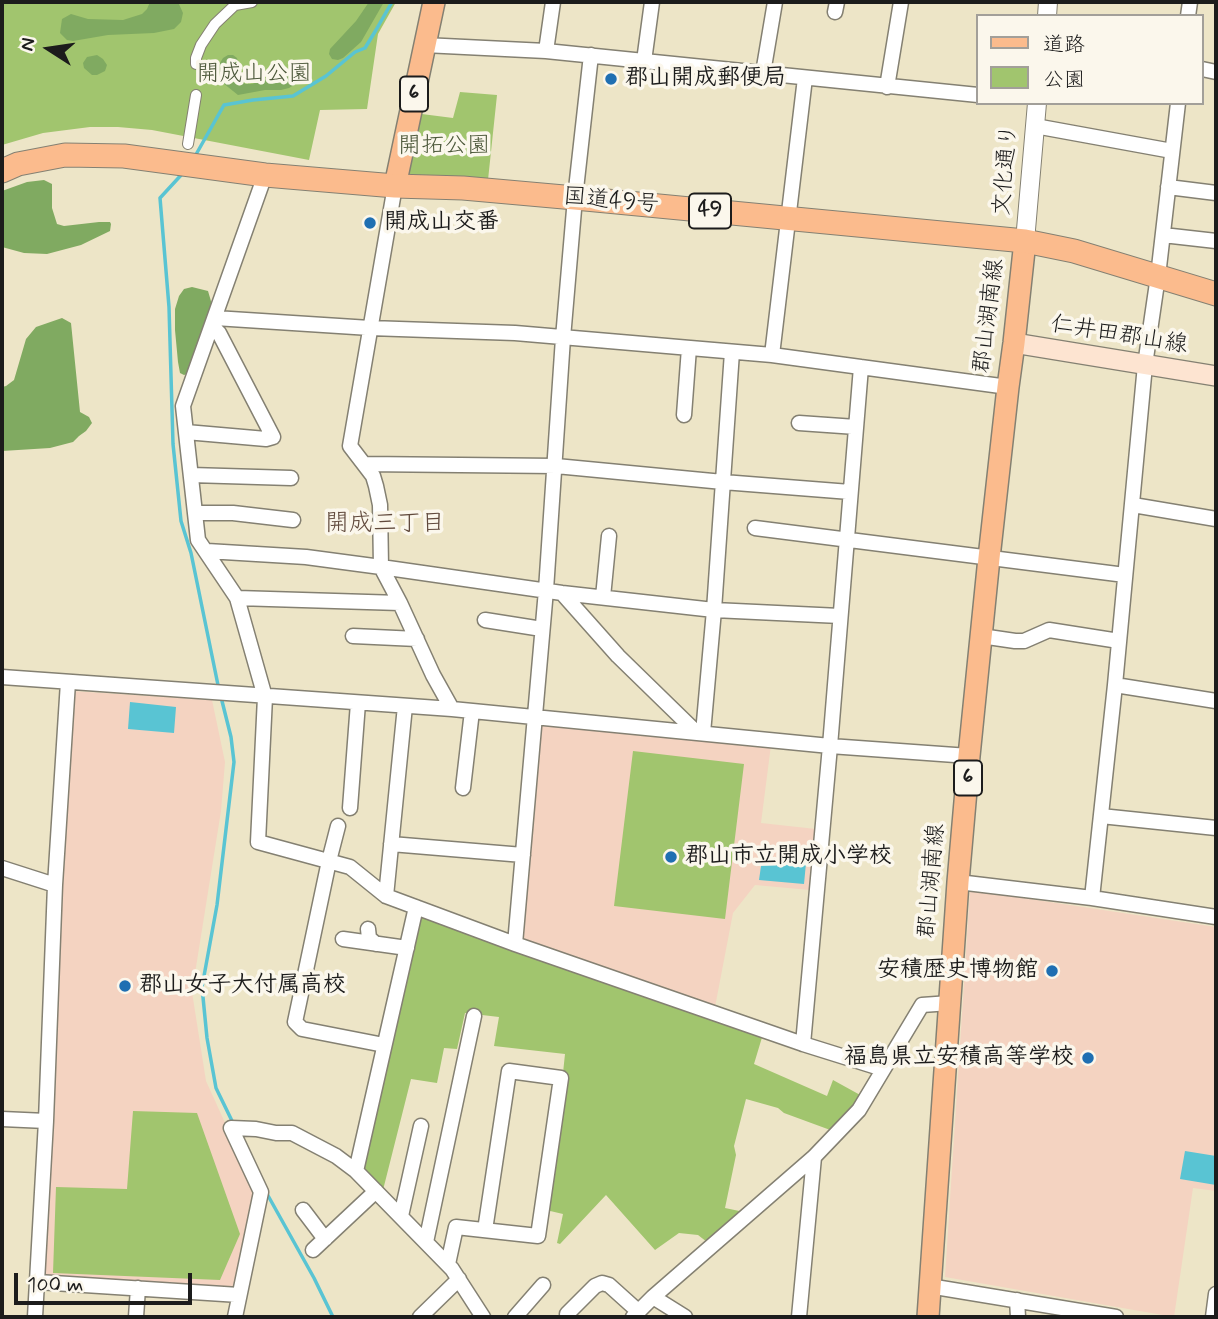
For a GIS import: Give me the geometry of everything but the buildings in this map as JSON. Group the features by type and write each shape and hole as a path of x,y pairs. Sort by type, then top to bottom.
{"highway":[{"name":"国道49号","path":"2,171 18,164 65,155 124,156 265,175 395,186 463,188 1025,241 1074,251 1216,294"}],"main road":[{"name":"6","path":"395,186 433,2"},
{"name":"郡山湖南線","path":"928,1317 958,881 989,558 1025,241"},
{"name":"仁井田郡山線","path":"1014,343 1216,376"}],"street":[{"path":"196,64 201,45 215,24 235,5 252,2"},
{"path":"545,51 553,2"},
{"path":"644,61 652,2"},
{"path":"763,73 775,2"},
{"path":"887,87 901,2"},
{"path":"424,46 591,55 976,95"},
{"path":"515,944 556,466 563,338 591,55"},
{"path":"772,355 805,78"},
{"path":"188,144 196,94"},
{"name":"文化通り","path":"1025,241 1037,105"},
{"path":"1092,898 1145,365 1178,105"},
{"path":"1035,126 1172,151"},
{"path":"265,175 183,406 198,540 237,598 265,697 258,842 350,867 386,896 515,944 883,1069"},
{"path":"395,186 350,446 373,476 380,505 381,566 452,709"},
{"path":"1168,187 1216,193"},
{"path":"1163,235 1216,242"},
{"path":"214,322 515,333 772,355 1008,387"},
{"path":"186,432 266,439 273,437 214,322"},
{"path":"684,415 690,348"},
{"path":"699,733 714,610 732,352"},
{"path":"803,1044 861,367"},
{"path":"799,423 856,427"},
{"path":"364,464 556,466 850,492"},
{"path":"191,475 291,478"},
{"path":"1133,505 1216,519"},
{"path":"195,513 233,513 293,520"},
{"path":"755,528 1125,575"},
{"path":"603,597 609,536"},
{"path":"206,551 306,557 562,593 714,610 840,616"},
{"path":"562,593 618,656 699,733"},
{"path":"237,598 400,603"},
{"path":"485,620 542,628"},
{"path":"981,636 1015,641 1049,630 1119,641"},
{"path":"353,636 417,639"},
{"path":"2,677 452,709 830,746 970,756"},
{"path":"35,1317 55,885 68,682"},
{"path":"1115,685 1216,701"},
{"path":"350,808 358,703"},
{"path":"386,896 405,706"},
{"path":"463,788 472,711"},
{"path":"1101,816 1216,828"},
{"path":"338,826 295,1022 302,1029 384,1045"},
{"path":"391,844 523,855"},
{"path":"2,868 55,885"},
{"path":"958,881 1216,913"},
{"path":"356,1171 416,907"},
{"path":"368,929 369,938 376,944"},
{"path":"343,939 407,948"},
{"path":"567,1314 595,1286 602,1283 609,1285 636,1314 814,1157 859,1110 922,1005 950,1003"},
{"path":"426,1242 474,1016"},
{"path":"448,1264 456,1227 538,1236 561,1078 509,1071 485,1230"},
{"path":"2,1119 46,1121"},
{"path":"401,1216 421,1126"},
{"path":"235,1317 261,1192 231,1128 292,1133 336,1156 356,1171 448,1264 483,1317"},
{"path":"799,1317 814,1157"},
{"path":"313,1250 376,1191"},
{"path":"303,1210 325,1239"},
{"path":"419,1317 459,1279"},
{"path":"38,1282 239,1295"},
{"path":"514,1317 543,1284"},
{"path":"929,1286 1116,1317"},
{"path":"136,1317 138,1288"},
{"path":"1213,1317 1216,1294"},
{"path":"653,1297 685,1317"},
{"path":"1017,1300 1018,1317"}],"shaded area":[{"name":"郡山女子大付属高校","path":"72,691 212,700 225,762 221,811 192,992 206,1081 257,1193 236,1291 44,1279"},
{"name":"郡山市立開成小学校","path":"540,721 771,745 761,823 816,829 810,890 755,885 733,913 715,1007 521,938"},
{"name":"福島県立安積高等学校","path":"970,890 1216,927 1216,1191 1193,1188 1174,1317 945,1277"}],"green space":[{"name":"開成山公園","path":"2,2 396,2 378,34 367,109 320,110 309,160 152,130 118,127 90,127 43,133 2,145"},
{"path":"150,2 178,2 183,13 181,22 174,29 154,33 108,35 73,41 67,40 60,33 62,19 71,14 88,19 123,20 142,14"},
{"path":"369,2 384,2 361,42 343,58 332,59 330,49 356,21"},
{"path":"97,55 107,65 105,71 92,75 84,68 83,63 87,57"},
{"path":"228,55 237,58 245,84 293,70 297,83 281,90 238,95 223,83 219,70 223,58"},
{"name":"開拓公園","path":"460,92 497,95 488,180 412,176 404,169 414,113 453,118"},
{"path":"44,180 52,184 52,208 57,224 64,226 110,222 110,231 81,245 47,254 24,253 2,247 2,191 27,182"},
{"path":"192,287 208,291 213,308 187,374 184,375 180,373 178,362 175,309 184,289"},
{"path":"62,318 71,323 80,412 89,417 92,423 73,442 50,448 2,451 2,387 14,380 26,339 36,327"},
{"path":"633,751 744,764 725,919 614,906"},
{"path":"418,914 763,1034 754,1064 827,1096 833,1080 862,1096 833,1131 784,1113 778,1108 746,1099 734,1146 736,1155 725,1208 744,1212 707,1242 698,1235 679,1233 655,1250 606,1195 560,1244 557,1243 563,1214 546,1210 567,1074 563,1073 565,1054 494,1046 499,1017 465,1013 457,1049 444,1048 437,1083 411,1079 383,1190 360,1168"},
{"path":"133,1111 197,1113 240,1234 220,1280 53,1273 56,1187 127,1189"}],"water":[{"path":"130,702 176,707 174,733 128,729"},
{"path":"762,859 806,863 804,884 759,880"},
{"path":"1185,1151 1216,1156 1216,1185 1180,1179"}],"waterway":[{"path":"194,158 224,105 293,96 326,76 355,52 365,48 392,2"},
{"path":"183,173 160,198 169,307 173,444 181,521 191,553 219,690"},
{"path":"221,697 234,762 217,905 202,987 216,1088 234,1125"},
{"path":"266,1192 333,1317"}],"place":[{"name":"郡山開成郵便局","path":"611,79"},
{"name":"開成山交番","path":"370,223"},
{"name":"郡山市立開成小学校","path":"671,857"},
{"name":"安積歴史博物館","path":"1052,971"},
{"name":"郡山女子大付属高校","path":"125,986"},
{"name":"福島県立安積高等学校","path":"1088,1058"}],"district":[{"name":"開成三丁目","path":"385,525"}]}
